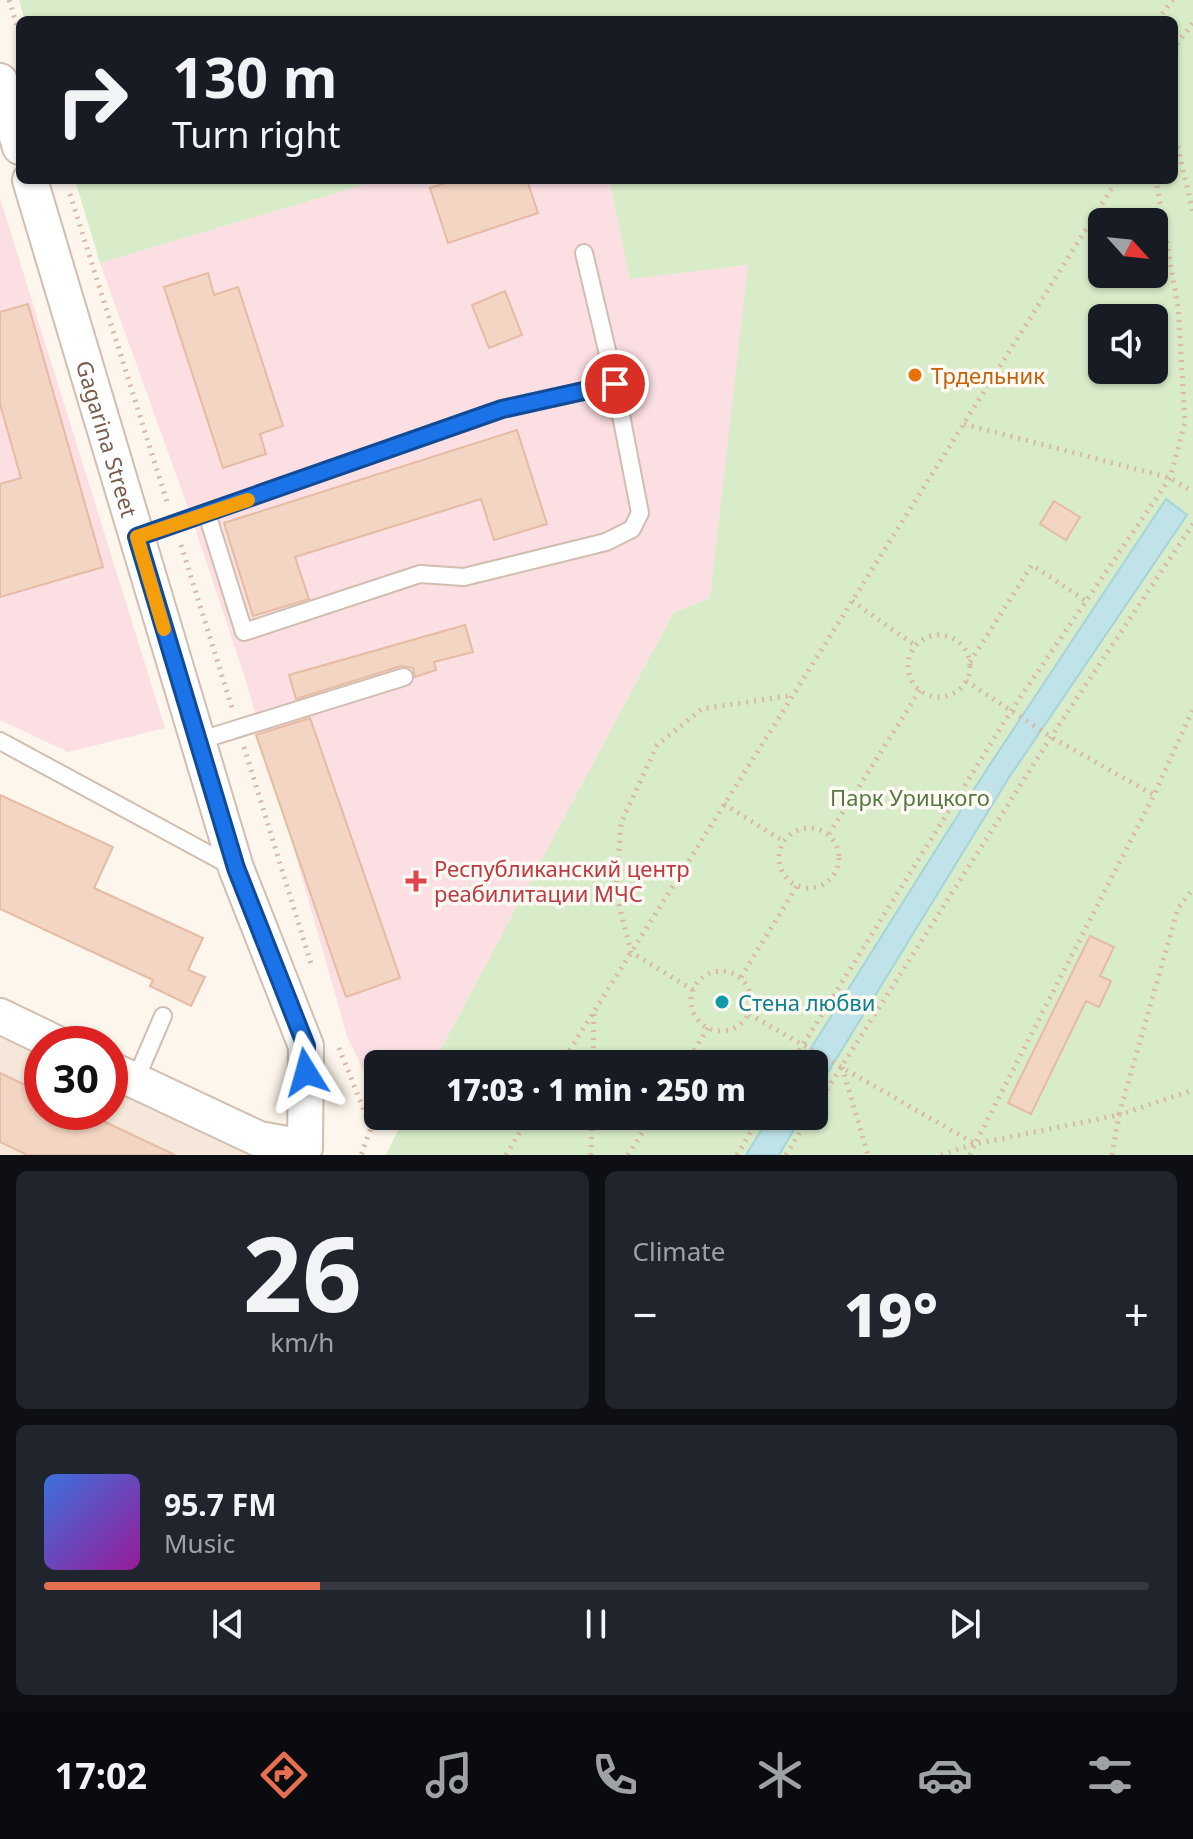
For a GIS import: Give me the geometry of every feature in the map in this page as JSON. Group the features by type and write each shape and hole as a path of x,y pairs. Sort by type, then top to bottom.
{"street":[{"path":"0,81 16,134"},
{"name":"Gagarina Street","path":"31,184 236,868 306,1046 304,1151"},
{"path":"0,1016 24,1028"},
{"path":"128,1077 259,1139 304,1151"}],"lane":[{"path":"207,514 244,632 420,574 464,577 606,542 632,529 640,513 615,384 584,253"},
{"path":"137,537 502,409 615,384"},
{"path":"198,741 404,677"},
{"path":"0,741 236,868"},
{"path":"128,1068 163,1016"}],"path":[{"path":"9,0 16,22"},
{"path":"1160,16 1173,0"},
{"path":"1178,43 1193,23"},
{"path":"1178,148 1193,213"},
{"path":"67,184 315,977"},
{"path":"569,1050 1114,184"},
{"path":"799,1050 1011,711 1170,478 1185,422 1178,307 1157,184"},
{"path":"964,424 1170,478 1193,491"},
{"path":"828,1088 1051,737 1193,524"},
{"path":"970,662 961,644 943,635 923,640 916,646 911,655 909,673 920,690 927,694 945,696 961,688 966,681 970,662 1032,565 1086,601"},
{"path":"852,601 916,646"},
{"path":"966,681 1051,737 1154,795"},
{"path":"829,834 920,690"},
{"path":"693,990 631,952 616,893 621,823 657,745 702,709 793,695"},
{"path":"970,1155 1154,795 1193,709"},
{"path":"724,804 783,841"},
{"path":"810,827 829,834 839,853 835,874 828,882 818,887 797,886 781,872 778,862 783,841 799,828 810,827"},
{"path":"741,977 797,886"},
{"path":"1112,1155 1119,1115 1178,908 1193,889"},
{"path":"719,970 731,971 741,977 751,994 749,1014 742,1023 732,1030 720,1031 699,1022 691,1001 699,980 719,970"},
{"path":"593,1050 594,1009"},
{"path":"749,1014 975,1144"},
{"path":"695,1050 708,1028"},
{"path":"334,1034 371,1128 361,1155"},
{"path":"842,1066 868,1155"},
{"path":"941,1155 975,1144 1119,1115 1193,1090"},
{"path":"506,1155 521,1130"},
{"path":"591,1155 592,1130"},
{"path":"628,1155 644,1130"},
{"path":"737,1155 752,1130"},
{"path":"786,1155 801,1130"}],"shaded area":[{"path":"367,184 610,184 630,278 749,265 710,598 673,613 440,1050 364,1050 364,1071 348,1039 245,678 192,519 100,263"},
{"path":"0,198 165,728 68,752 0,720"},
{"path":"0,1014 24,1031 24,1130 128,1130 128,1076 263,1155 0,1155"}],"green space":[{"name":"Парк Урицкого","path":"19,0 1193,0 1193,1155 386,1155 398,1130 828,1130 828,1050 440,1050 673,613 710,598 748,265 630,279 610,184 1178,184 1178,16 24,16"},
{"path":"76,184 367,184 100,263"}],"water":[{"path":"1166,499 1187,515 1008,779 828,1072 828,1050 810,1050 985,772"},
{"path":"761,1130 794,1130 779,1155 746,1155"}],"building":[{"path":"442,184 528,184 538,213 448,243 430,188"},
{"path":"208,273 214,295 238,287 283,426 260,434 266,454 223,468 164,287"},
{"path":"505,291 522,335 489,348 472,305"},
{"path":"28,304 103,567 0,597 0,484 21,478 0,404 0,312"},
{"path":"517,430 547,524 494,540 481,499 295,557 309,599 253,616 224,523"},
{"path":"1054,501 1080,517 1066,540 1040,524"},
{"path":"465,625 473,652 434,662 436,670 415,677 413,668 401,666 296,699 289,675"},
{"path":"310,718 400,978 346,997 256,735"},
{"path":"0,795 113,847 94,888 203,938 188,970 205,977 191,1006 150,986 153,980 0,909"},
{"path":"1090,936 1114,947 1100,976 1111,981 1099,1007 1086,1001 1031,1114 1008,1103"},
{"path":"0,1073 24,1084 24,1130 122,1130 175,1155 27,1155 0,1142"}],"slow traffic":[{"path":"164,629 137,537 248,500"}],"place":[{"name":"Трдельник","path":"915,375"},
{"name":"Республиканский центр реабилитации МЧС","path":"416,881"},
{"name":"Стена любви","path":"722,1002"}],"route":[{"path":"306,1072 306,1046 236,868 137,537 502,409 615,384"}]}
